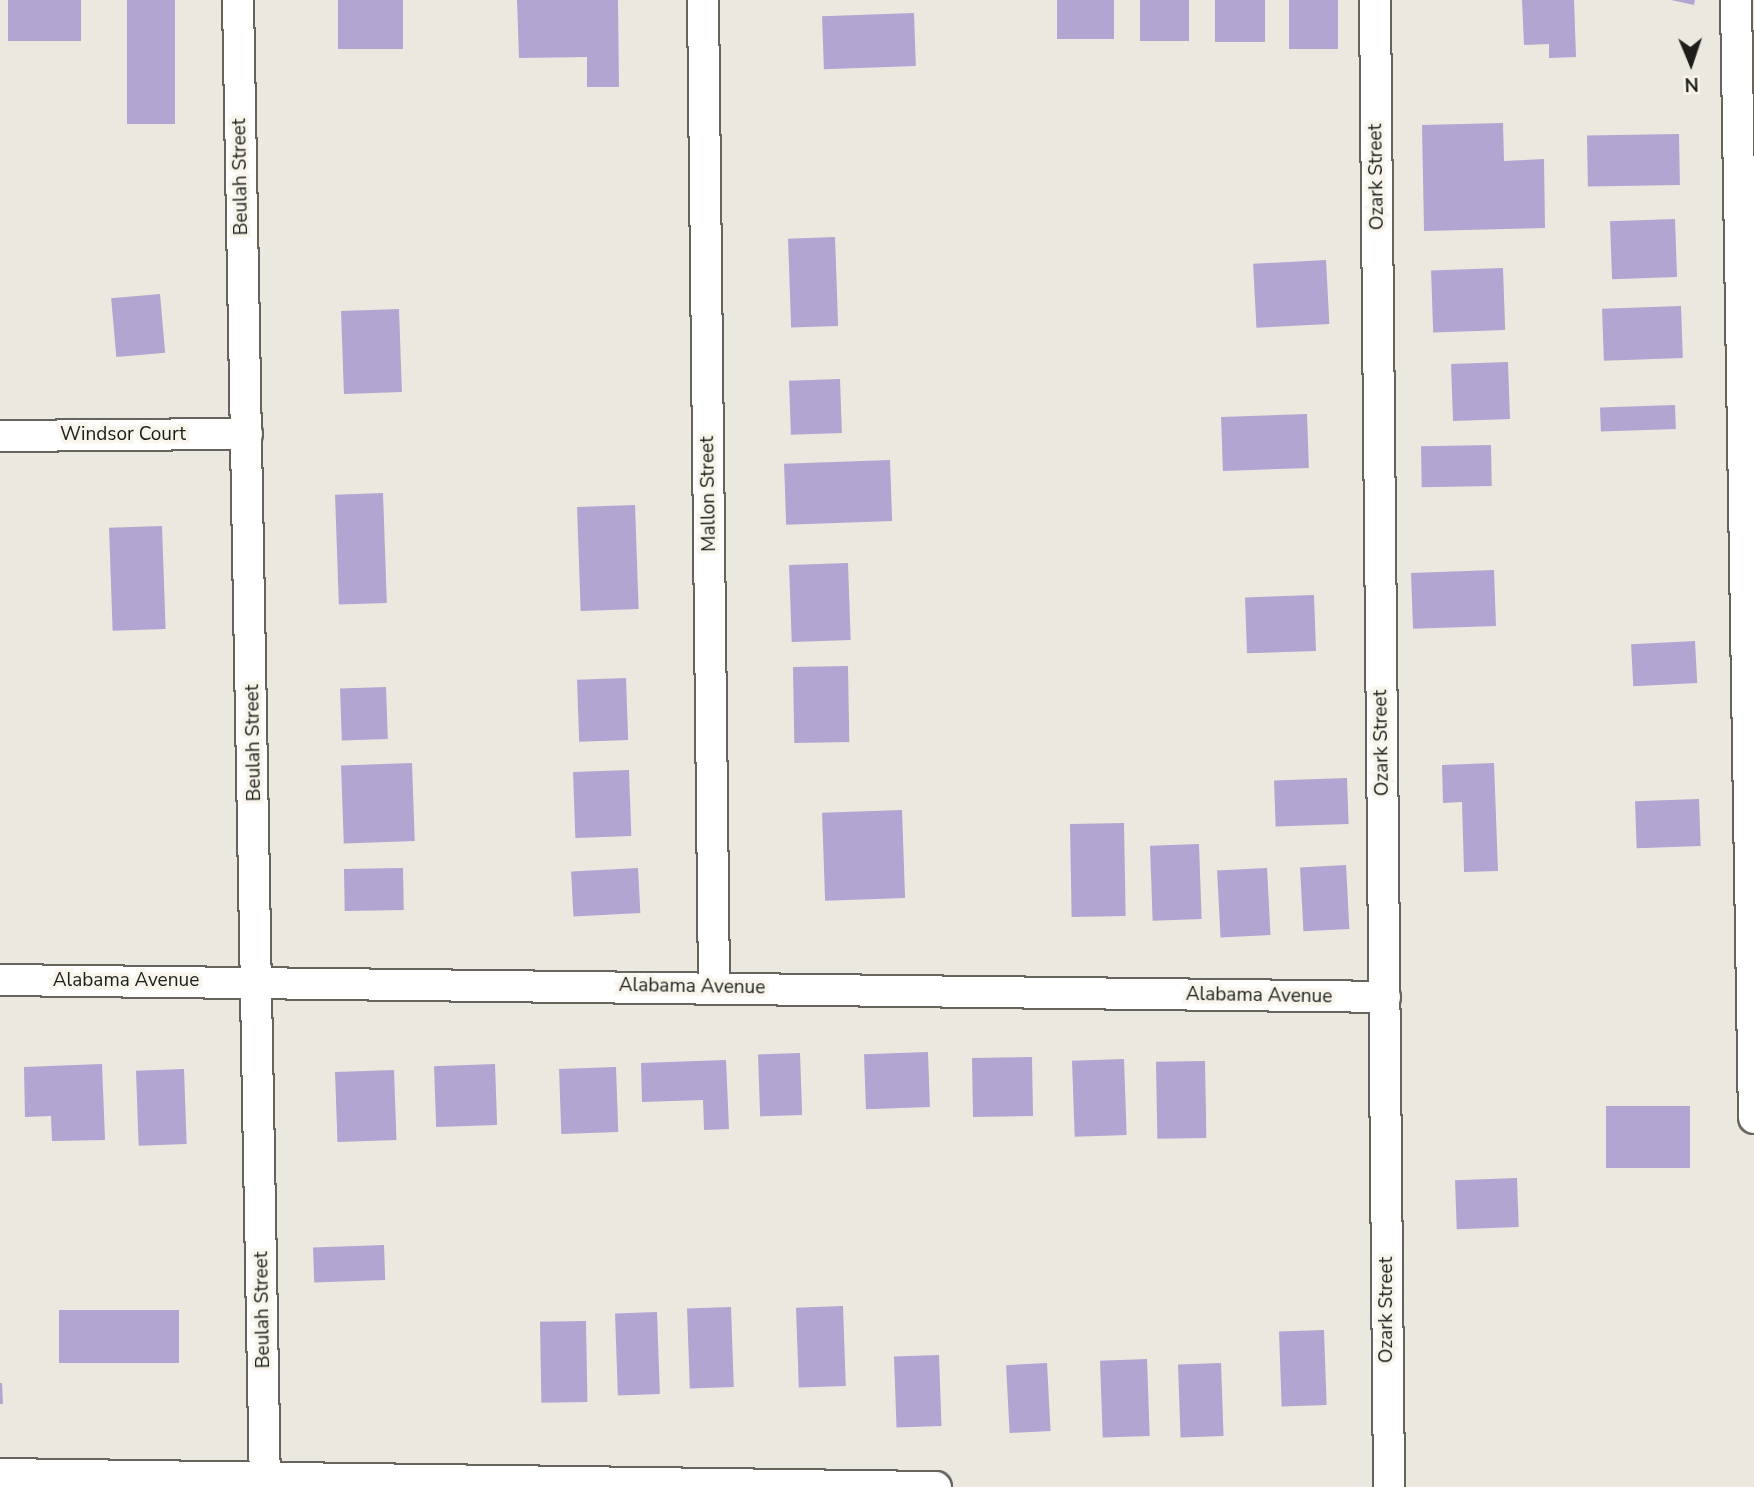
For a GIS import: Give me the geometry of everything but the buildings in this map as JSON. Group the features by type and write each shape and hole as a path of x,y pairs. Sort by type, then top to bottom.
{"street":[{"name":"Beulah Street","path":"237,0 259,982 265,1481"},
{"name":"Mallon Street","path":"703,0 714,987"},
{"name":"Ozark Street","path":"1375,0 1389,1487"},
{"path":"1737,0 1754,1118"},
{"name":"Windsor Court","path":"0,436 247,434"},
{"name":"Alabama Avenue","path":"0,980 1385,997"},
{"path":"0,1475 265,1481 936,1487"}]}
